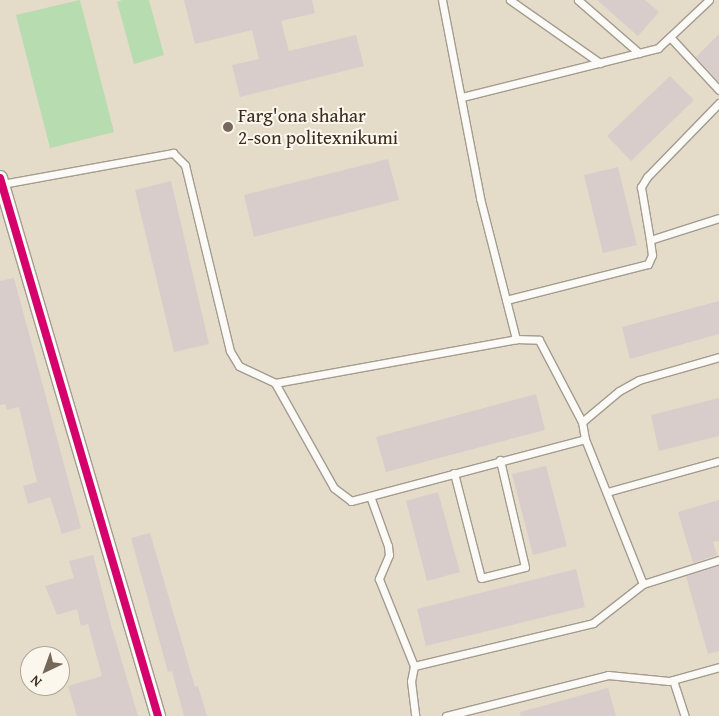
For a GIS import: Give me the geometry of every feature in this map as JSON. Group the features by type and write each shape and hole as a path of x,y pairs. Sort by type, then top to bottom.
{"street":[{"path":"1,181 158,716"}],"lane":[{"path":"442,0 480,198 516,339"},
{"path":"510,0 600,62"},
{"path":"578,0 639,53"},
{"path":"462,97 658,48 709,0"},
{"path":"670,37 719,90"},
{"path":"506,300 648,264 652,255 641,187 647,177 719,103"},
{"path":"1,181 173,153 185,165 230,351 239,366 275,383 334,488 351,501 585,439"},
{"path":"650,240 719,218"},
{"path":"275,383 516,339 539,340 582,422 585,439 643,584"},
{"path":"582,422 619,391 638,380 719,357"},
{"path":"454,473 481,578 525,567 500,460"},
{"path":"607,492 719,461"},
{"path":"370,496 388,546 389,555 379,579 414,666 411,681 415,716"},
{"path":"414,666 593,623 643,584 719,560"},
{"path":"446,716 608,675 672,680 719,667"},
{"path":"672,680 685,716"}],"green space":[{"path":"80,0 114,132 50,148 16,15"},
{"path":"122,0 149,0 164,55 134,64 117,2"}],"building":[{"path":"184,0 312,0 315,13 281,21 289,51 356,35 364,66 240,97 232,65 259,59 252,30 195,44"},
{"path":"597,0 645,0 659,12 638,36"},
{"path":"719,34 719,82 696,57"},
{"path":"670,76 694,100 631,161 607,136"},
{"path":"388,159 399,200 254,237 244,195"},
{"path":"618,167 637,245 603,253 584,175"},
{"path":"171,181 209,344 174,352 135,190"},
{"path":"14,278 81,528 62,534 50,497 28,504 23,486 37,482 19,407 7,410 5,404 0,405 0,281"},
{"path":"719,301 719,334 630,359 622,327"},
{"path":"536,394 545,430 386,472 376,437"},
{"path":"719,398 719,436 659,451 651,415"},
{"path":"546,466 567,546 533,555 512,474"},
{"path":"438,492 460,572 427,581 406,501"},
{"path":"719,500 719,541 713,542 717,555 693,563 678,512"},
{"path":"150,533 195,687 198,686 207,716 184,716 172,671 168,672 131,538"},
{"path":"93,555 111,625 138,716 77,716 70,693 70,685 102,676 88,624 81,626 77,609 57,615 45,586 74,578 69,561"},
{"path":"719,566 719,651 708,654 686,576"},
{"path":"576,569 585,607 426,646 417,609"},
{"path":"608,688 616,716 521,716 520,712"}],"cycle path":[{"path":"0,178 158,716"}],"place":[{"name":"Farg'ona shahar 2-son politexnikumi","path":"228,127"}]}
